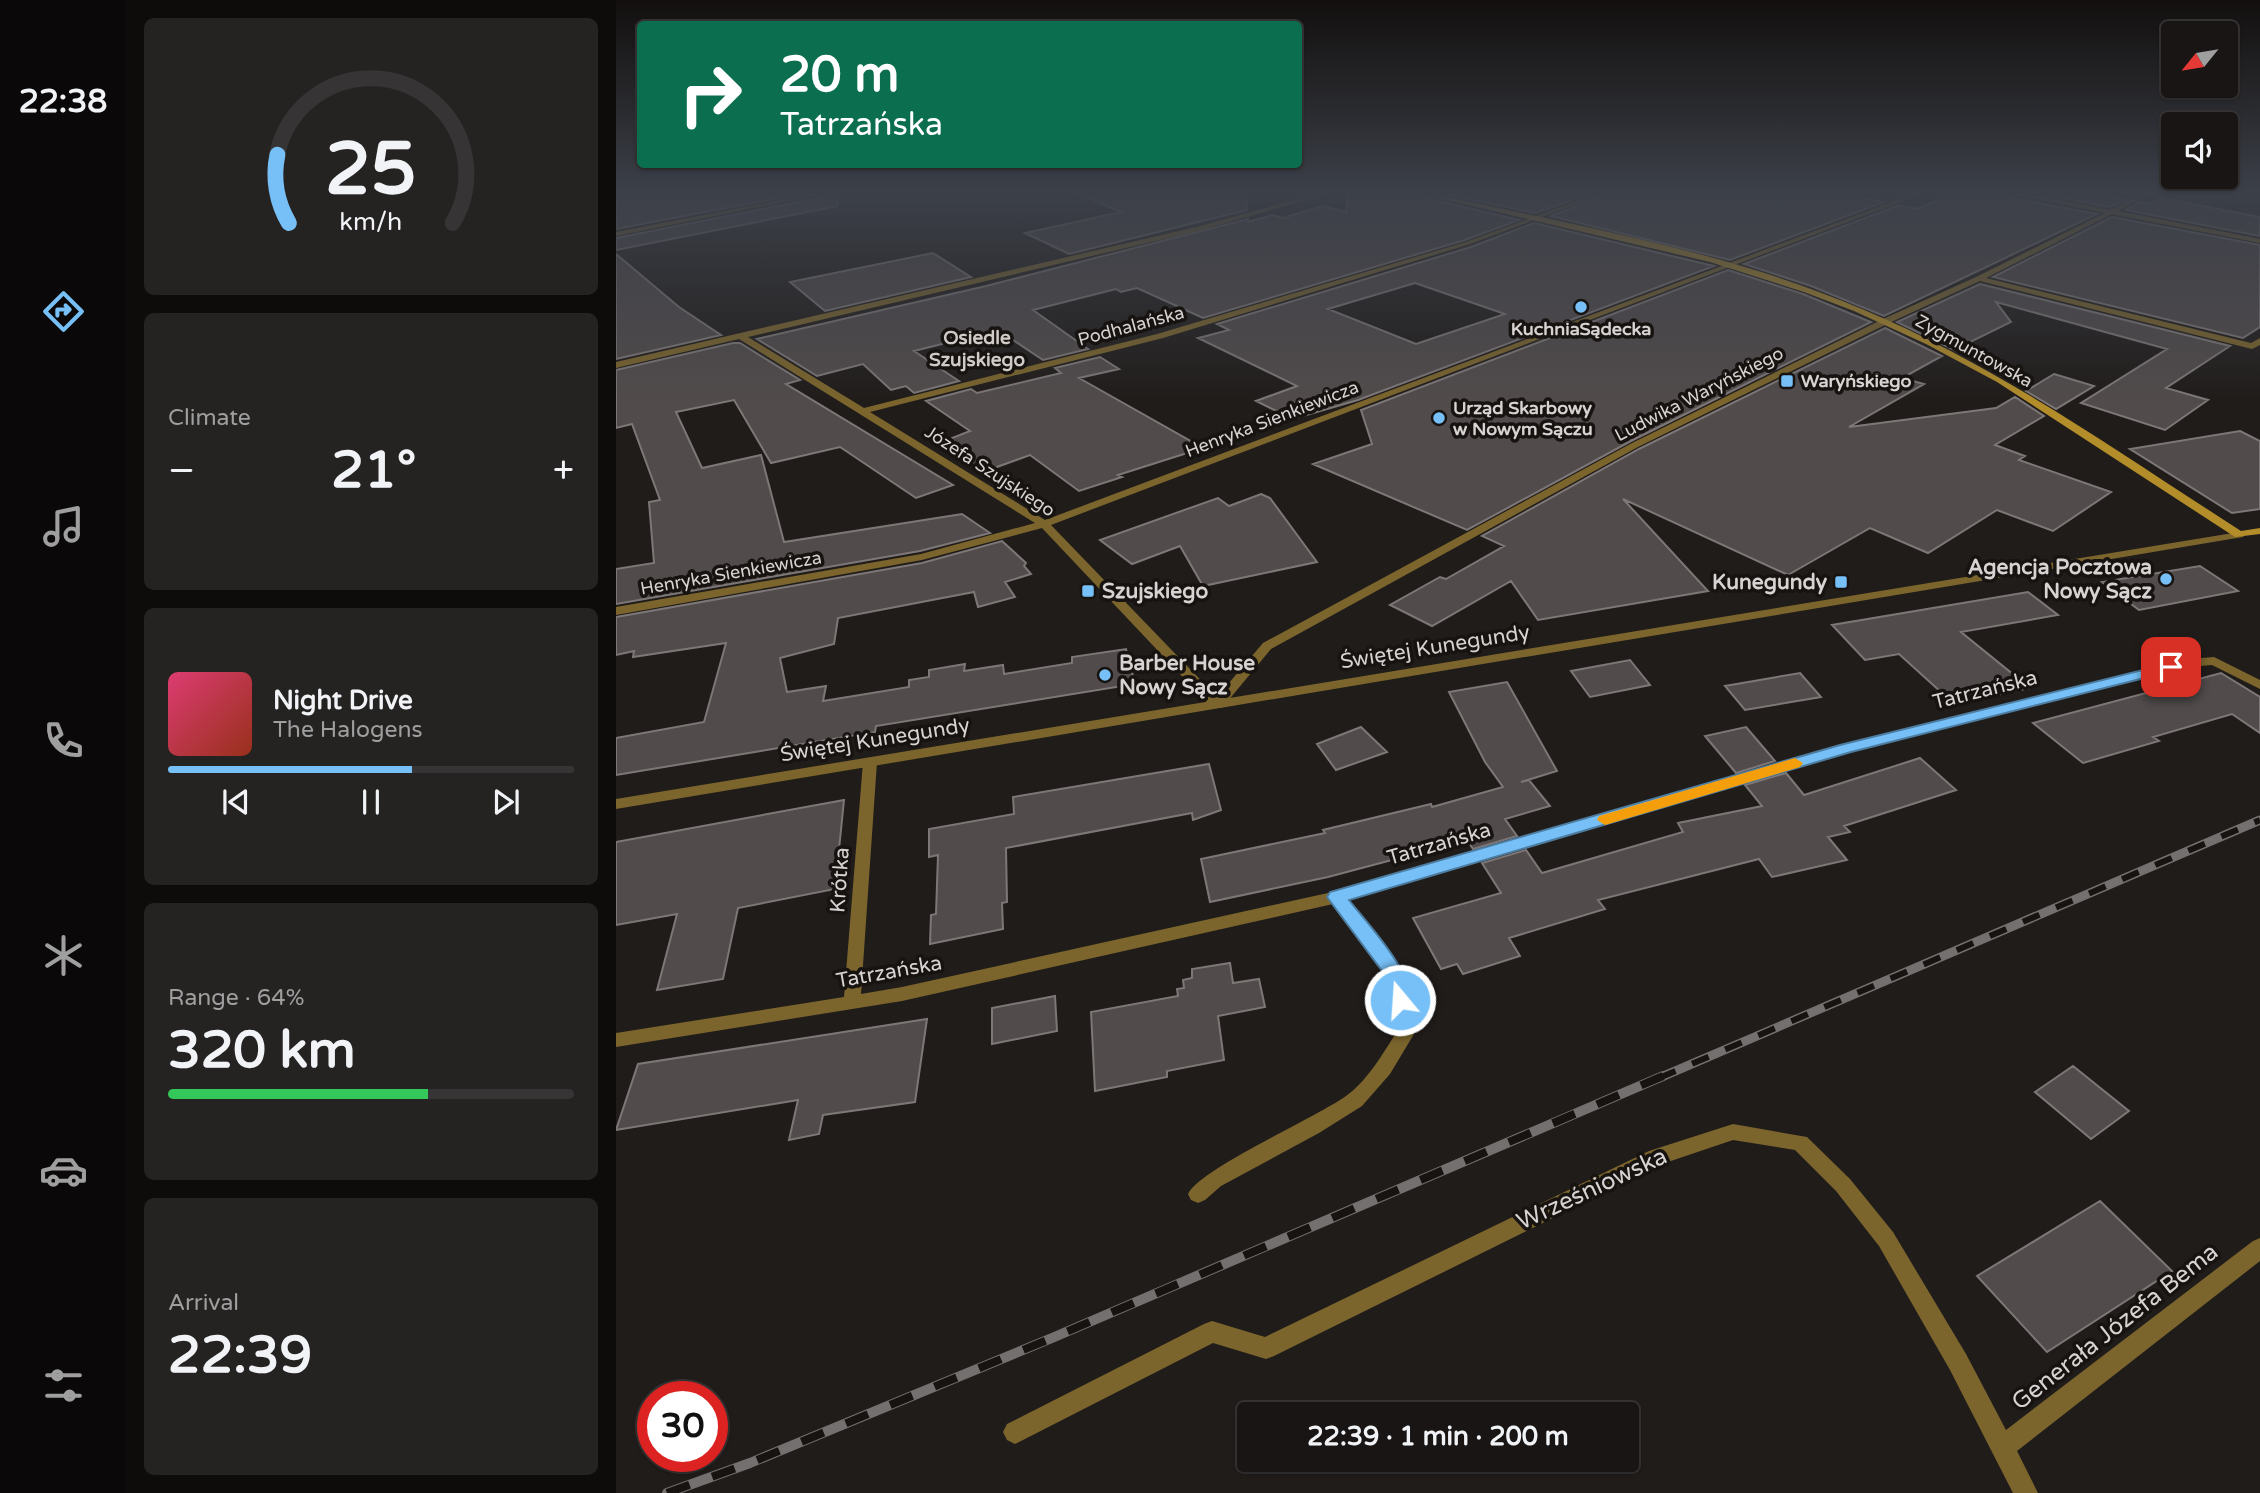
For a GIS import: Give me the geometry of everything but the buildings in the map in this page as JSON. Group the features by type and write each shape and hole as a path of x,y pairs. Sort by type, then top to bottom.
{"main road":[{"name":"Zygmuntowska","path":"1716,263 1808,290 1886,321 2000,380 2239,535"},
{"name":"Świętej Kunegundy","path":"2239,535 2260,531"}],"street":[{"path":"616,365 1054,263"},
{"name":"Podhalańska","path":"863,411 1160,336 1403,263"},
{"name":"Henryka Sienkiewicza","path":"616,611 922,557 1044,524 1739,263"},
{"name":"Ludwika Waryńskiego","path":"1217,705 1267,646 1635,445 1886,321 2011,263"},
{"path":"1979,279 2252,346 2260,341"},
{"name":"Józefa Szujskiego","path":"741,336 1044,524 1217,705"},
{"name":"Świętej Kunegundy","path":"616,804 2239,535"},
{"name":"Tatrzańska","path":"616,1040 852,1002 1094,953 1337,897 1846,748 2189,663 2214,662 2260,685"},
{"name":"Krótka","path":"852,1002 870,762"},
{"path":"1198,1194 1214,1180 1312,1127 1355,1100 1383,1069 1405,1034 1397,978 1337,897"},
{"name":"Wrześniowska","path":"1015,1432 1212,1332 1266,1348 1656,1157 1733,1132 1800,1143 1843,1185 1886,1240 1958,1362 2026,1493"},
{"name":"Generała Józefa Bema","path":"2002,1448 2260,1248"}],"railway":[{"path":"1659,1078 2260,820"},
{"path":"667,1493 750,1463 1052,1338 1663,1076"}],"slow traffic":[{"path":"1605,820 1795,763"}],"place":[{"name":"KuchniaSądecka","path":"1581,307"},
{"name":"Waryńskiego","path":"1787,381"},
{"name":"Urząd Skarbowy w Nowym Sączu","path":"1439,418"},
{"name":"Agencja Pocztowa Nowy Sącz","path":"2166,579"},
{"name":"Kunegundy","path":"1841,582"},
{"name":"Szujskiego","path":"1088,591"},
{"name":"Barber House Nowy Sącz","path":"1105,675"}],"district":[{"name":"Osiedle Szujskiego","path":"977,349"}],"route":[{"path":"1400,1000 1397,978 1337,897 1846,748 2171,667"}]}
